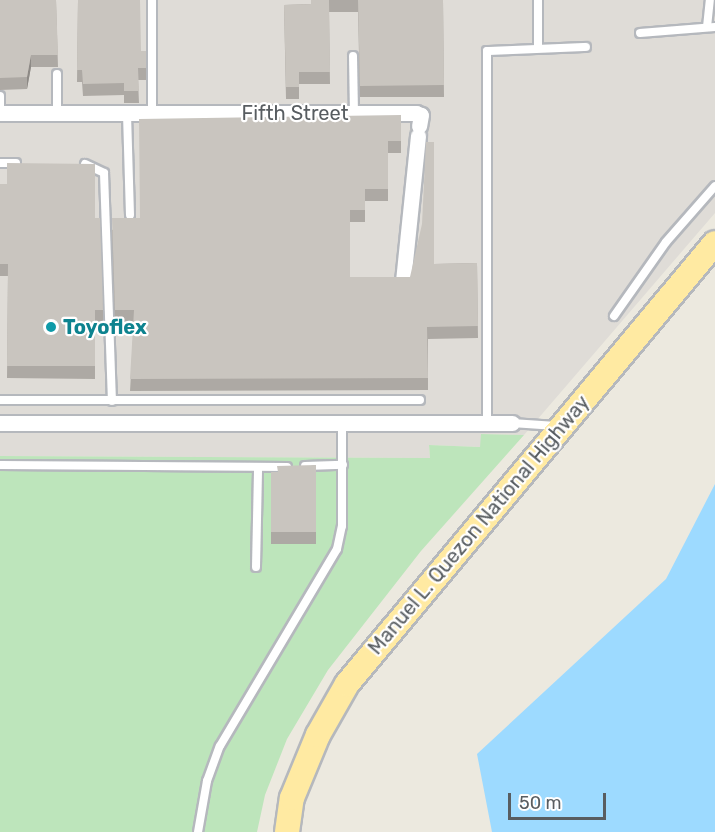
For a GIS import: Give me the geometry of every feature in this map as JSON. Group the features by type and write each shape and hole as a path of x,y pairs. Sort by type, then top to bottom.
{"main road":[{"name":"Manuel L. Quezon National Highway","path":"286,832 296,787 318,735 347,684 715,243"}],"street":[{"name":"Fifth Street","path":"0,113 418,113 403,281"},
{"path":"0,423 512,423"}],"lane":[{"path":"152,0 152,114"},
{"path":"538,0 538,48"},
{"path":"640,33 711,27 710,0"},
{"path":"487,422 485,60 490,49 586,47"},
{"path":"353,56 354,113"},
{"path":"57,74 57,113"},
{"path":"0,96 0,113"},
{"path":"127,114 130,215"},
{"path":"0,163 22,163"},
{"path":"75,164 96,166 104,173 112,400"},
{"path":"614,316 666,242 715,186"},
{"path":"0,400 420,400"},
{"path":"512,423 561,426"},
{"path":"198,832 207,782 220,746 337,549 342,526 342,424"},
{"path":"0,465 258,468 343,465"},
{"path":"256,567 258,468"}],"shaded area":[{"path":"0,0 715,0 715,213 524,435 481,434 481,447 429,445 430,458 0,456"}],"green space":[{"path":"481,434 524,435 421,551 328,670 287,739 265,795 257,832 0,832 0,456 430,458 429,445 480,447"}],"water":[{"path":"715,484 715,832 492,832 477,754 666,579"}],"building":[{"path":"0,0 56,0 58,55 31,55 27,77 0,78"},
{"path":"78,0 140,0 141,51 146,51 146,68 138,68 139,91 124,91 124,83 83,84 82,70 77,70"},
{"path":"311,0 329,0 330,72 299,72 299,87 286,87 284,5 311,4"},
{"path":"358,0 443,0 444,85 360,86"},
{"path":"401,115 401,141 388,141 388,189 365,189 365,210 350,210 350,277 410,277 422,224 426,142 434,142 434,264 477,263 478,326 427,327 428,378 130,379 134,310 115,310 112,218 140,218 139,119"},
{"name":"Toyoflex","path":"7,163 95,164 95,218 100,218 103,310 95,310 95,366 7,366 8,264 0,264 0,184 7,184"},
{"path":"316,465 316,532 271,532 271,472 278,472 277,466"}],"place":[{"name":"Toyoflex","path":"51,327"}]}
